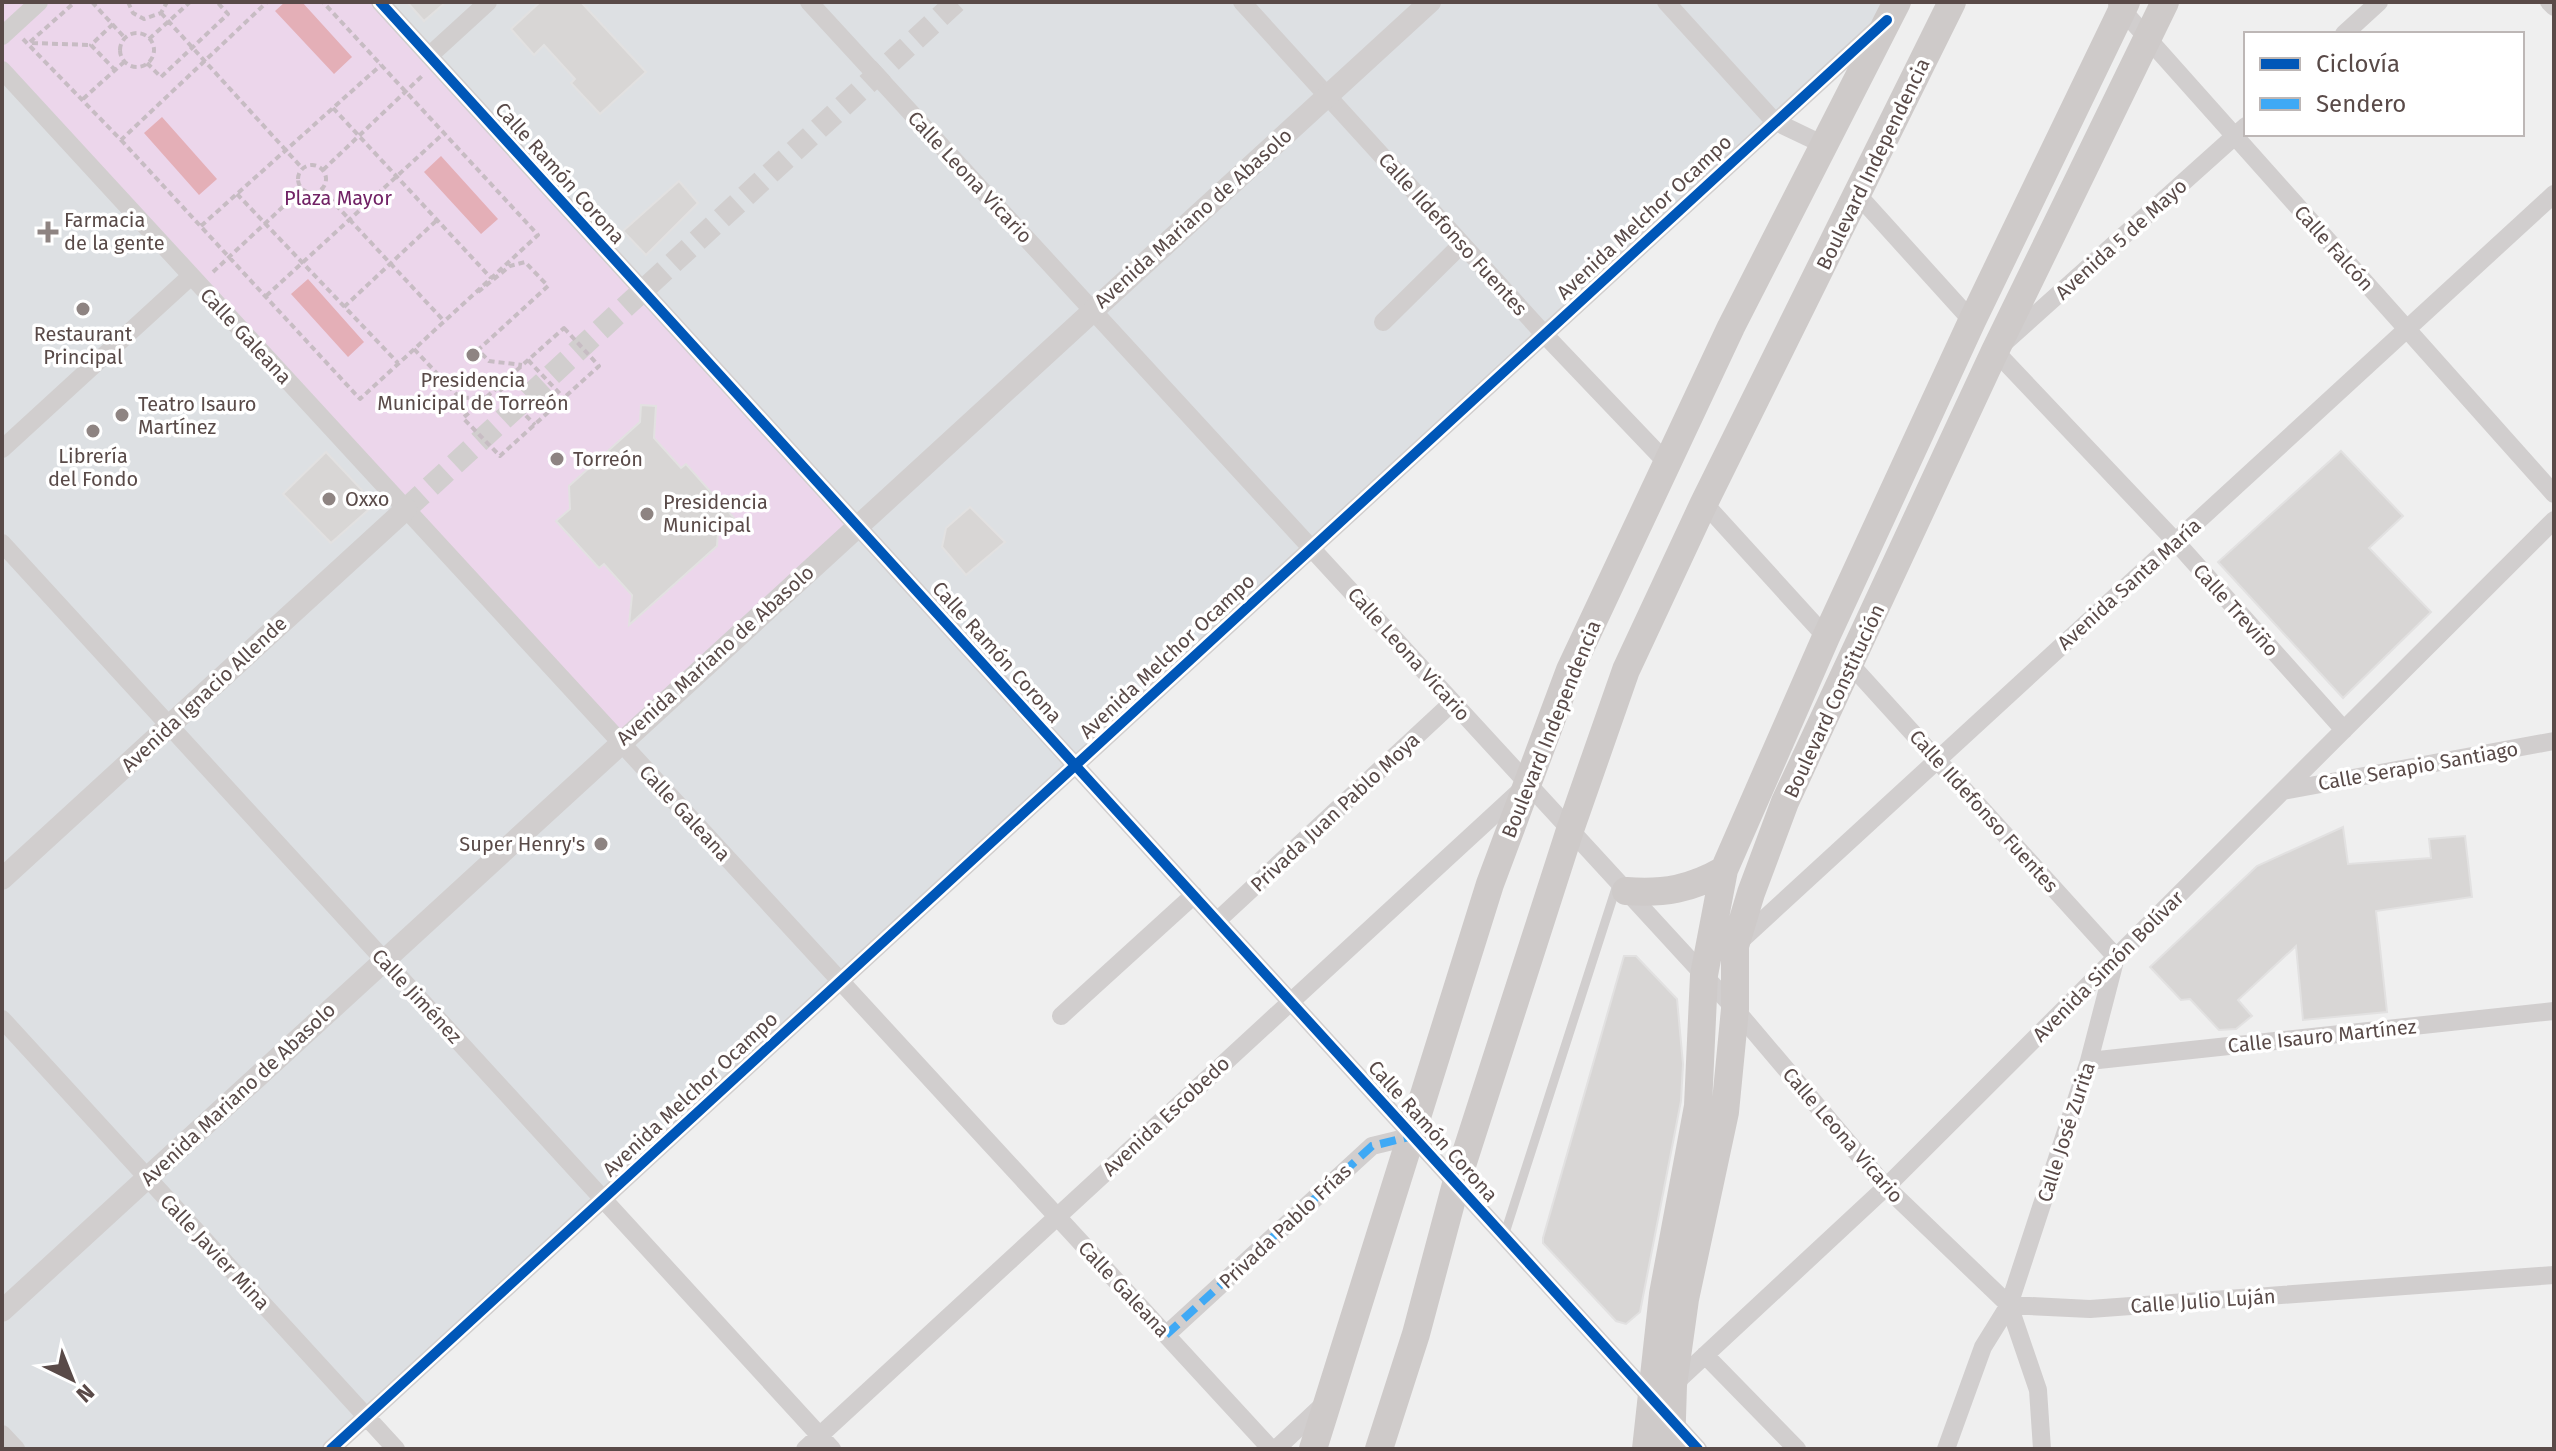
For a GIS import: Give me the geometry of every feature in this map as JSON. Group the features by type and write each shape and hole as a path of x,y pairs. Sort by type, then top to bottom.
{"main road":[{"name":"Boulevard Independencia","path":"1379,1449 1416,1334 1456,1184 1570,830 1626,670 1704,503 1952,2"},
{"name":"Boulevard Constitución","path":"1646,1449 1685,1299 1725,1112 1735,1009 1735,946 1785,802 1995,351 2165,2"},
{"name":"Boulevard Constitución","path":"1671,1449 1671,1420 1662,1391 1663,1294 1698,1106 1704,975 1724,870 1826,637 2121,4"},
{"name":"Boulevard Independencia","path":"1313,1449 1490,884 1570,670 1667,463 1892,11"},
{"path":"1622,886 1657,894 1680,890 1724,870"}],"street":[{"path":"5,33 39,2"},
{"name":"Calle Ramón Corona","path":"380,2 1456,1184 1504,1236 1662,1391"},
{"path":"432,60 488,2"},
{"name":"Calle Leona Vicario","path":"809,2 1735,1009 1886,1187 2009,1305"},
{"name":"Calle Ildefonso Fuentes","path":"1242,2 1544,334 1667,463"},
{"name":"Avenida Mariano de Abasolo","path":"2,1311 1430,2"},
{"path":"1666,2 1774,121 1824,145"},
{"path":"2346,32 2379,2"},
{"path":"2549,2 2554,7"},
{"name":"Calle Falcón","path":"2121,4 2147,36 2240,132 2554,494"},
{"name":"Avenida Melchor Ocampo","path":"331,1449 1892,11"},
{"name":"Calle Galeana","path":"2,70 1273,1449"},
{"name":"Avenida 5 de Mayo","path":"1995,351 2240,132"},
{"name":"Avenida Santa María","path":"1704,975 2554,194"},
{"path":"1858,195 1972,321"},
{"path":"1383,322 1462,244"},
{"path":"2,449 195,280"},
{"name":"Calle Treviño","path":"1995,351 2176,542 2344,730"},
{"path":"1704,503 1826,637"},
{"name":"Avenida Ignacio Allende","path":"2,879 406,509"},
{"name":"Avenida Simón Bolívar","path":"1662,1391 1886,1187 2554,520"},
{"name":"Calle Jiménez","path":"2,543 826,1442"},
{"name":"Calle Ildefonso Fuentes","path":"1851,665 2116,957"},
{"name":"Privada Juan Pablo Moya","path":"1217,921 1453,702"},
{"name":"Calle Serapio Santiago","path":"2283,791 2554,741"},
{"name":"Avenida Escobedo","path":"805,1449 826,1442 1057,1217 1528,784"},
{"path":"1061,1016 1194,895"},
{"name":"Calle José Zurita","path":"2009,1305 2089,1061 2116,957"},
{"name":"Calle Isauro Martínez","path":"2089,1061 2554,1011"},
{"name":"Calle Javier Mina","path":"2,1019 396,1449"},
{"name":"Privada Pablo Frías","path":"1166,1335 1372,1146 1413,1136"},
{"name":"Calle Julio Luján","path":"2009,1305 2090,1309 2554,1275"},
{"path":"1946,1449 1983,1347 2009,1305"},
{"path":"2009,1305 2038,1390 2042,1449"},
{"path":"1705,1355 1797,1449"},
{"path":"1273,1449 1330,1399"},
{"path":"1671,1420 1698,1449"},
{"path":"2,1434 16,1449"}],"lane":[{"path":"1504,1236 1622,886"}],"path":[{"path":"30,42 75,2"},
{"path":"92,2 125,38"},
{"path":"128,2 138,17 150,19 161,13 167,2"},
{"path":"147,63 161,77 228,14 216,2 193,2 149,39"},
{"path":"121,140 267,2"},
{"path":"30,42 360,399 538,235 323,2"},
{"path":"161,13 302,168"},
{"path":"91,45 113,24"},
{"path":"5,33 30,42 91,45 115,70"},
{"path":"135,33 149,39 153,54 147,63 138,67 124,62 120,52 125,38 135,33"},
{"path":"323,170 406,92 432,60"},
{"path":"83,99 124,62"},
{"path":"201,226 381,65"},
{"path":"333,108 491,278"},
{"path":"266,297 444,133"},
{"path":"311,165 323,170 327,178 322,190 313,194 302,189 298,177 302,168 311,165"},
{"path":"195,280 229,257 302,189"},
{"path":"322,190 444,321"},
{"path":"237,194 398,364"},
{"path":"344,307 437,220"},
{"path":"472,295 488,287 510,266 525,262 548,286 478,350 489,361 522,365"},
{"path":"564,328 599,366 500,456 463,418 522,365 564,328"},
{"path":"414,349 460,398 487,397"},
{"path":"528,360 564,398"},
{"path":"498,387 535,425"}],"shaded area":[{"path":"2,2 1895,2 323,1449 2,1449"},
{"path":"285,2 302,2 352,57 334,74 275,11"},
{"path":"162,117 217,179 199,195 144,133"},
{"path":"441,156 498,219 481,234 424,172"},
{"path":"308,279 364,342 348,357 291,294"}],"green space":[{"name":"Plaza Mayor","path":"2,2 379,2 855,524 619,742 2,74"}],"building":[{"path":"407,2 446,2 424,21"},
{"path":"540,2 581,2 646,72 600,114 571,83 575,79 544,45 534,55 511,29"},
{"path":"679,181 698,203 646,255 623,231"},
{"name":"Presidencia Municipal","path":"641,405 656,406 654,438 681,468 686,464 734,518 718,532 717,546 629,625 632,595 604,564 599,568 556,521 570,509 569,486 640,422"},
{"path":"2341,451 2403,516 2369,548 2431,612 2343,698 2218,562"},
{"name":"Oxxo","path":"326,452 375,504 331,543 283,494"},
{"path":"970,507 1005,542 966,575 942,547 946,528"},
{"path":"2343,827 2348,864 2431,858 2429,839 2465,836 2472,897 2376,911 2387,1012 2303,1020 2296,946 2238,1000 2252,1016 2236,1029 2219,1030 2190,999 2181,1000 2150,967 2257,866"},
{"path":"1624,956 1636,956 1677,999 1683,1064 1681,1101 1640,1312 1626,1324 1616,1321 1543,1243"}],"tunnel":[{"path":"406,509 956,2"}],"marked path":[{"path":"1166,1335 1372,1146 1413,1136"}],"cycle path":[{"path":"380,2 1698,1449"},
{"path":"331,1449 1887,20"}],"place":[{"name":"Farmacia de la gente","path":"48,232"},
{"name":"Restaurant Principal","path":"83,309"},
{"name":"Presidencia Municipal de Torreón","path":"473,355"},
{"name":"Teatro Isauro Martínez","path":"122,415"},
{"name":"Librería del Fondo","path":"93,431"},
{"name":"Torreón","path":"557,459"},
{"name":"Oxxo","path":"329,499"},
{"name":"Presidencia Municipal","path":"647,514"},
{"name":"Super Henry's","path":"601,844"}]}
